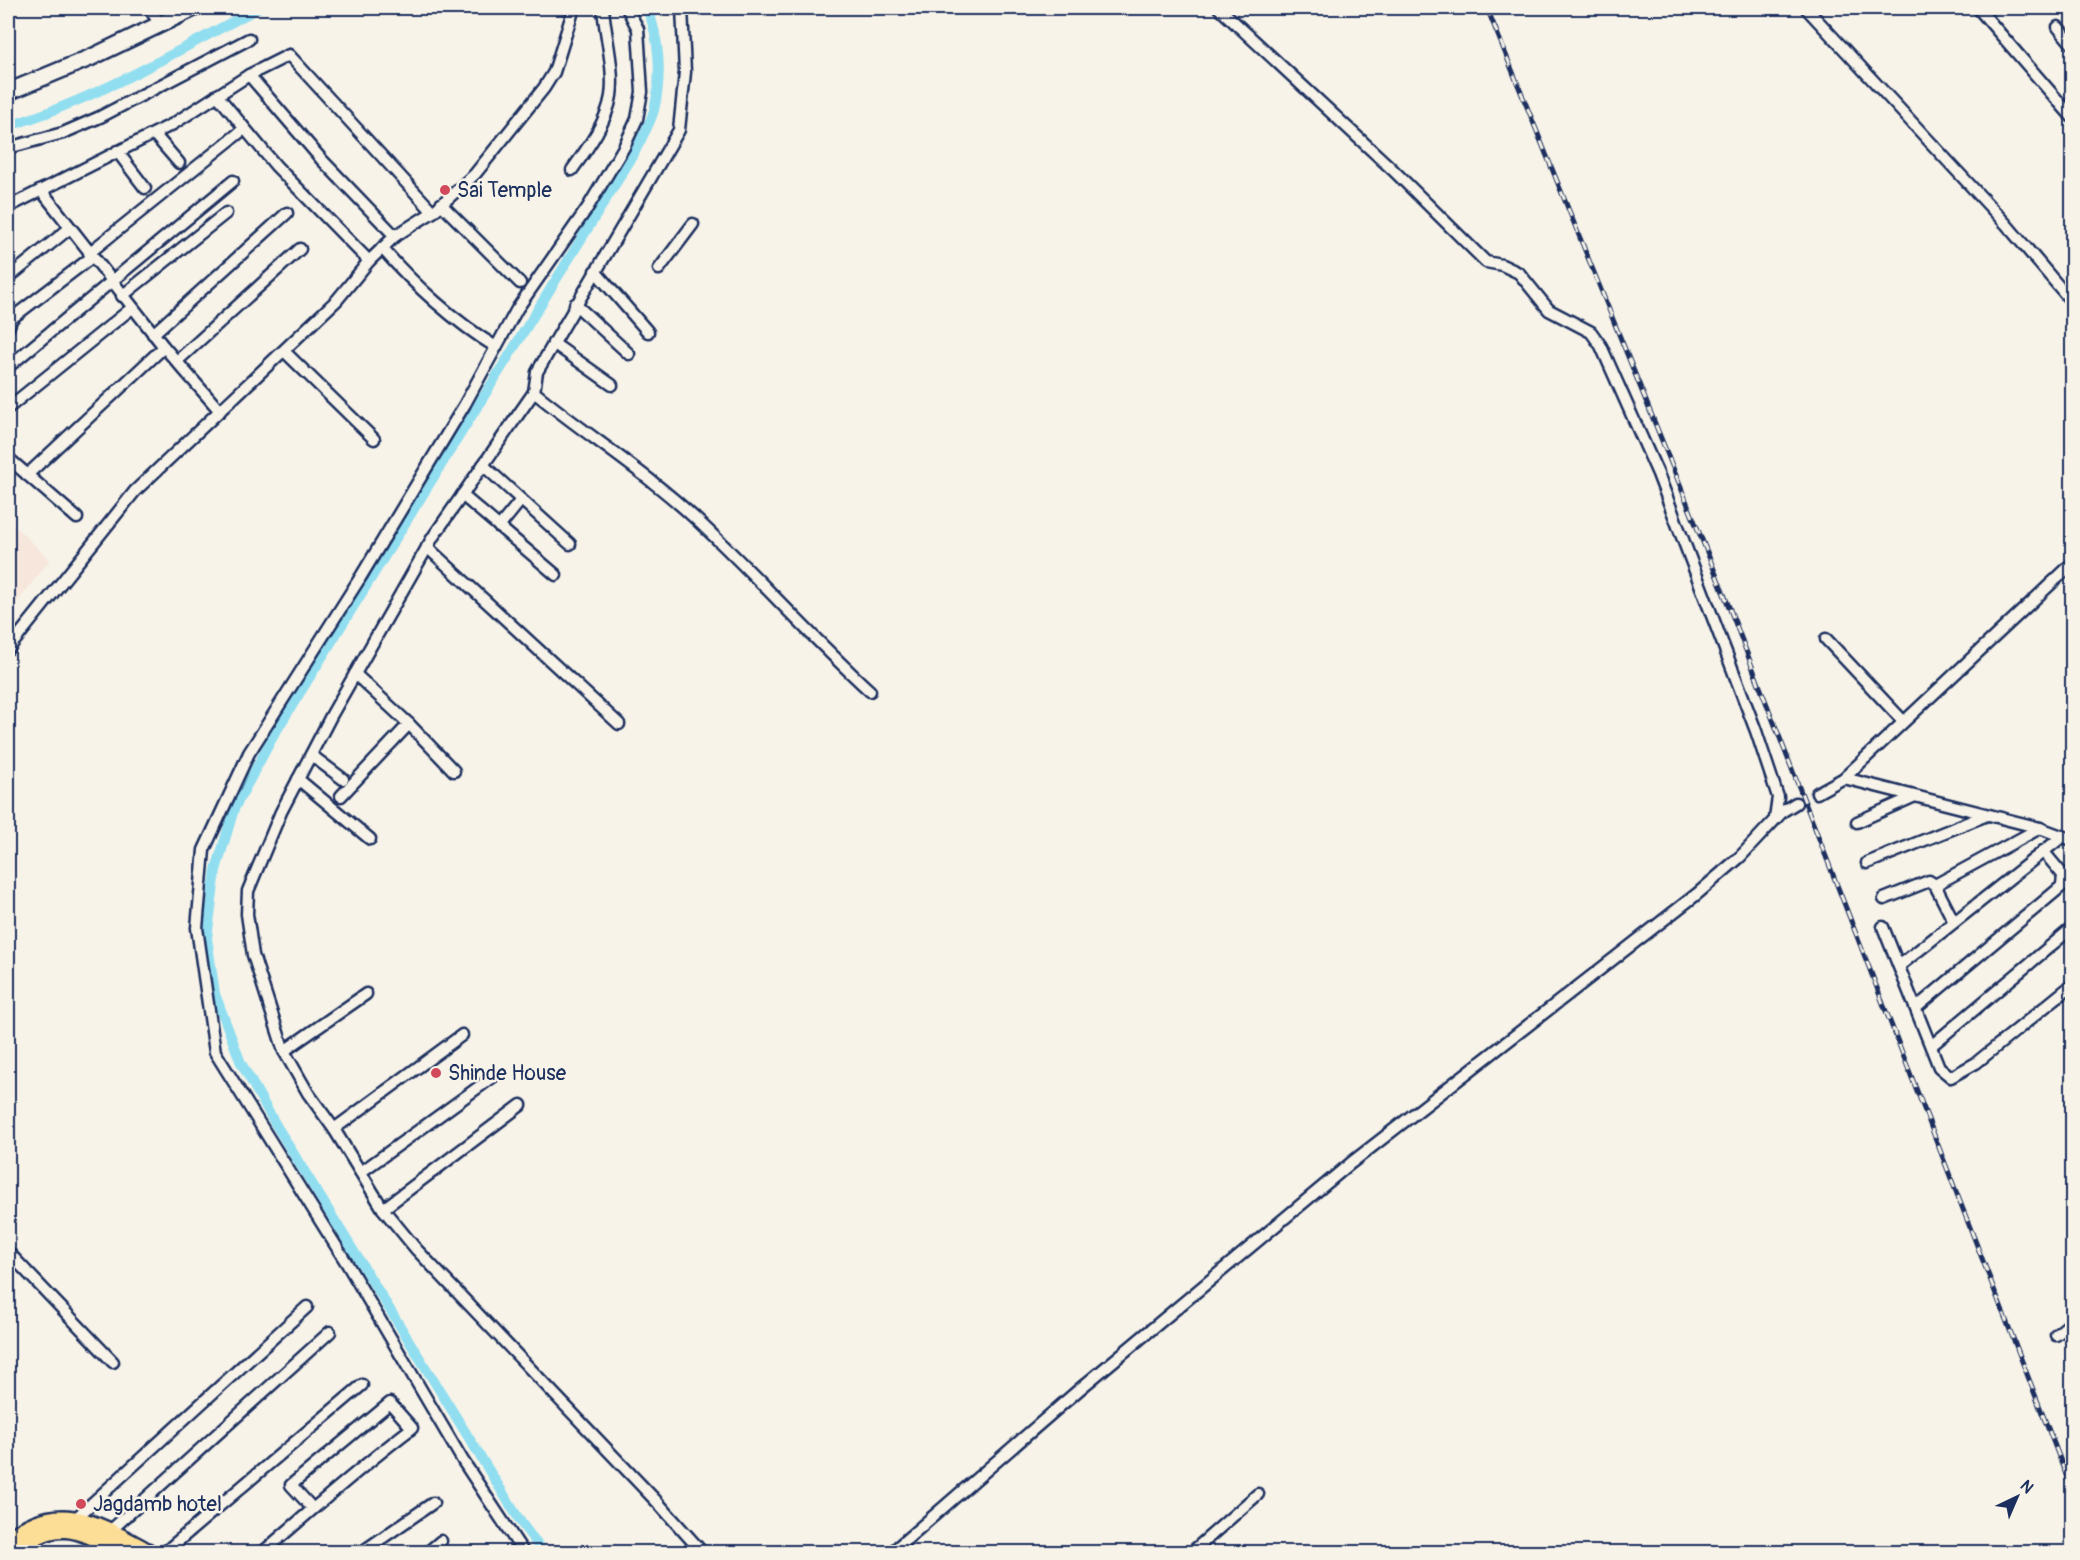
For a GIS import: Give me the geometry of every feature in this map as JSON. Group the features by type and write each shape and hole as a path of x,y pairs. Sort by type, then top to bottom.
{"main road":[{"path":"8,1541 34,1523 52,1517 76,1518 110,1532 148,1552"},
{"path":"12,1552 31,1538 58,1527 72,1528 88,1534 121,1552"}],"street":[{"path":"149,8 161,25"},
{"path":"8,92 92,57 194,8"},
{"path":"8,650 135,491 337,300 369,261 395,236 437,208 476,174 554,72 574,8"},
{"path":"572,170 600,125 611,96 611,66 605,38 603,8"},
{"path":"523,1552 463,1461 346,1262 215,1052 196,928 204,850 249,753 360,578 517,309 588,207 624,147 637,119 642,92 642,61 638,29 627,8"},
{"path":"682,8 685,72 679,130 553,343 537,372 534,392 428,547 355,674 298,779 248,891 247,914 253,955 284,1051 308,1094 334,1129 383,1209 416,1249 702,1552"},
{"path":"1219,8 1395,172 1486,262 1502,265 1516,272 1549,310 1596,336 1658,474 1756,731 1778,797 1775,820"},
{"path":"1806,8 1990,207 2073,302"},
{"path":"1978,8 2073,117"},
{"path":"2058,27 2073,44"},
{"path":"8,148 63,133 100,117 249,39"},
{"path":"8,207 154,134 249,75 289,55 437,208 520,283"},
{"path":"249,75 322,160 395,236"},
{"path":"217,95 244,129 306,197 369,261"},
{"path":"8,328 12,318 244,129"},
{"path":"154,134 179,163"},
{"path":"117,151 146,189"},
{"path":"8,367 233,181"},
{"path":"41,190 122,296 220,411"},
{"path":"122,296 226,213"},
{"path":"153,334 287,213"},
{"path":"659,269 693,224"},
{"path":"8,278 70,228"},
{"path":"177,361 300,249"},
{"path":"382,249 399,268 457,319 496,347"},
{"path":"595,271 648,332"},
{"path":"575,304 629,354"},
{"path":"8,408 132,308"},
{"path":"553,343 612,385"},
{"path":"27,475 164,347"},
{"path":"284,351 374,439"},
{"path":"534,392 579,428 624,457 698,521 870,691"},
{"path":"8,458 77,518"},
{"path":"483,465 570,544"},
{"path":"462,495 556,575"},
{"path":"499,527 521,500"},
{"path":"428,547 619,724"},
{"path":"1817,793 1844,778 2073,564"},
{"path":"1826,639 1903,721"},
{"path":"355,674 410,724 454,771"},
{"path":"341,796 410,724"},
{"path":"311,755 343,779"},
{"path":"1844,778 2040,828 2068,838"},
{"path":"298,779 370,839"},
{"path":"1857,822 1913,796"},
{"path":"892,1552 1081,1388 1351,1163 1697,894 1740,857 1775,820 1796,803"},
{"path":"1867,863 1988,815"},
{"path":"1935,885 2040,828"},
{"path":"1899,966 2043,851 2068,838"},
{"path":"1916,1008 2062,886 2063,875 2043,851"},
{"path":"1884,899 1927,881 1935,885 1954,922"},
{"path":"1883,927 1931,1047 1944,1073 1951,1077 1957,1076 2073,985"},
{"path":"1931,1047 2073,928"},
{"path":"284,1051 366,994"},
{"path":"334,1129 462,1035"},
{"path":"361,1173 494,1076"},
{"path":"383,1209 521,1105"},
{"path":"8,1252 113,1362"},
{"path":"76,1518 307,1307"},
{"path":"2056,1335 2073,1322"},
{"path":"110,1532 330,1332"},
{"path":"165,1552 362,1385"},
{"path":"263,1552 369,1461 412,1428 390,1402 291,1485 313,1509"},
{"path":"1192,1552 1258,1494"},
{"path":"362,1552 432,1503"},
{"path":"428,1552 441,1541"}],"shaded area":[{"path":"8,520 50,560 8,614"}],"waterway":[{"path":"8,126 105,88 258,8"},
{"path":"543,1552 522,1524 276,1125 241,1063 215,994 207,938 216,870 234,809 275,733 634,154 647,127 657,98 659,72 655,32 647,8"}],"tunnel":[{"path":"1796,803 1817,793"}],"railway":[{"path":"1487,8 1724,594 2072,1490"}],"place":[{"name":"Sai Temple","path":"445,190"},
{"name":"Shinde House","path":"436,1073"},
{"name":"Jagdamb hotel","path":"81,1504"}]}
